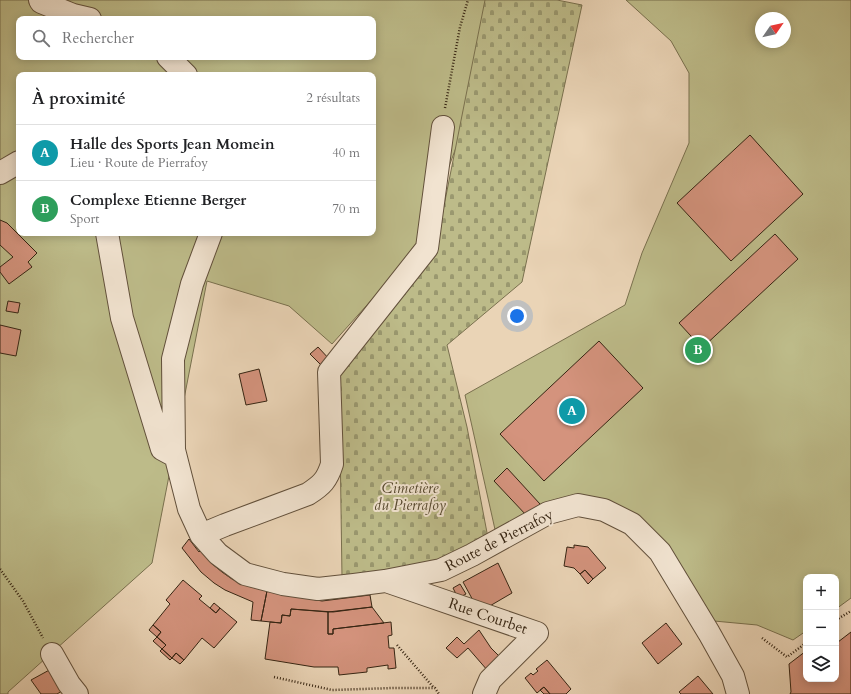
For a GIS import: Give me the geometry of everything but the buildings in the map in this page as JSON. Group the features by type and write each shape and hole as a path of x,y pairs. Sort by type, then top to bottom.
{"street":[{"path":"40,0 41,2 77,16"},
{"path":"171,60 183,72"},
{"path":"201,535 308,494 319,487 328,477 332,464 329,372 427,248 443,127"},
{"path":"0,173 16,164"},
{"path":"107,236 122,318 162,449 175,456"},
{"name":"Route de Pierrafoy","path":"210,236 192,284 173,359 174,450 189,509 201,535 218,554 245,574 283,584 318,589 385,581 441,570 472,555 548,513 578,505 604,510 632,524 660,552 733,676 738,694"},
{"name":"Rue Courbet","path":"385,581 537,633 490,680 484,694"},
{"path":"52,654 69,684 77,694"}],"path":[{"path":"443,127 444,113 460,27 468,0"},
{"path":"0,569 23,601 52,654"},
{"path":"839,618 851,611"},
{"path":"762,638 787,658 803,645"},
{"path":"398,645 439,694"},
{"path":"274,677 332,690 435,688"}],"green space":[{"path":"0,0 511,0 419,247 332,344 289,306 207,281 152,563 8,692 8,694 0,694"},
{"name":"Cimetière du Pierrafoy","path":"485,0 557,0 582,5 522,282 447,345 467,427 488,538 452,555 423,565 342,578 339,368 435,251"},
{"path":"626,0 851,0 851,598 839,607 839,574 803,574 803,633 793,640 757,625 714,621 606,503 496,534 465,395 625,305 642,253 689,143 689,73 671,41"}],"place":[{"name":"Complexe Etienne Berger","path":"698,350"},
{"name":"Halle des Sports Jean Momein","path":"572,411"}]}
